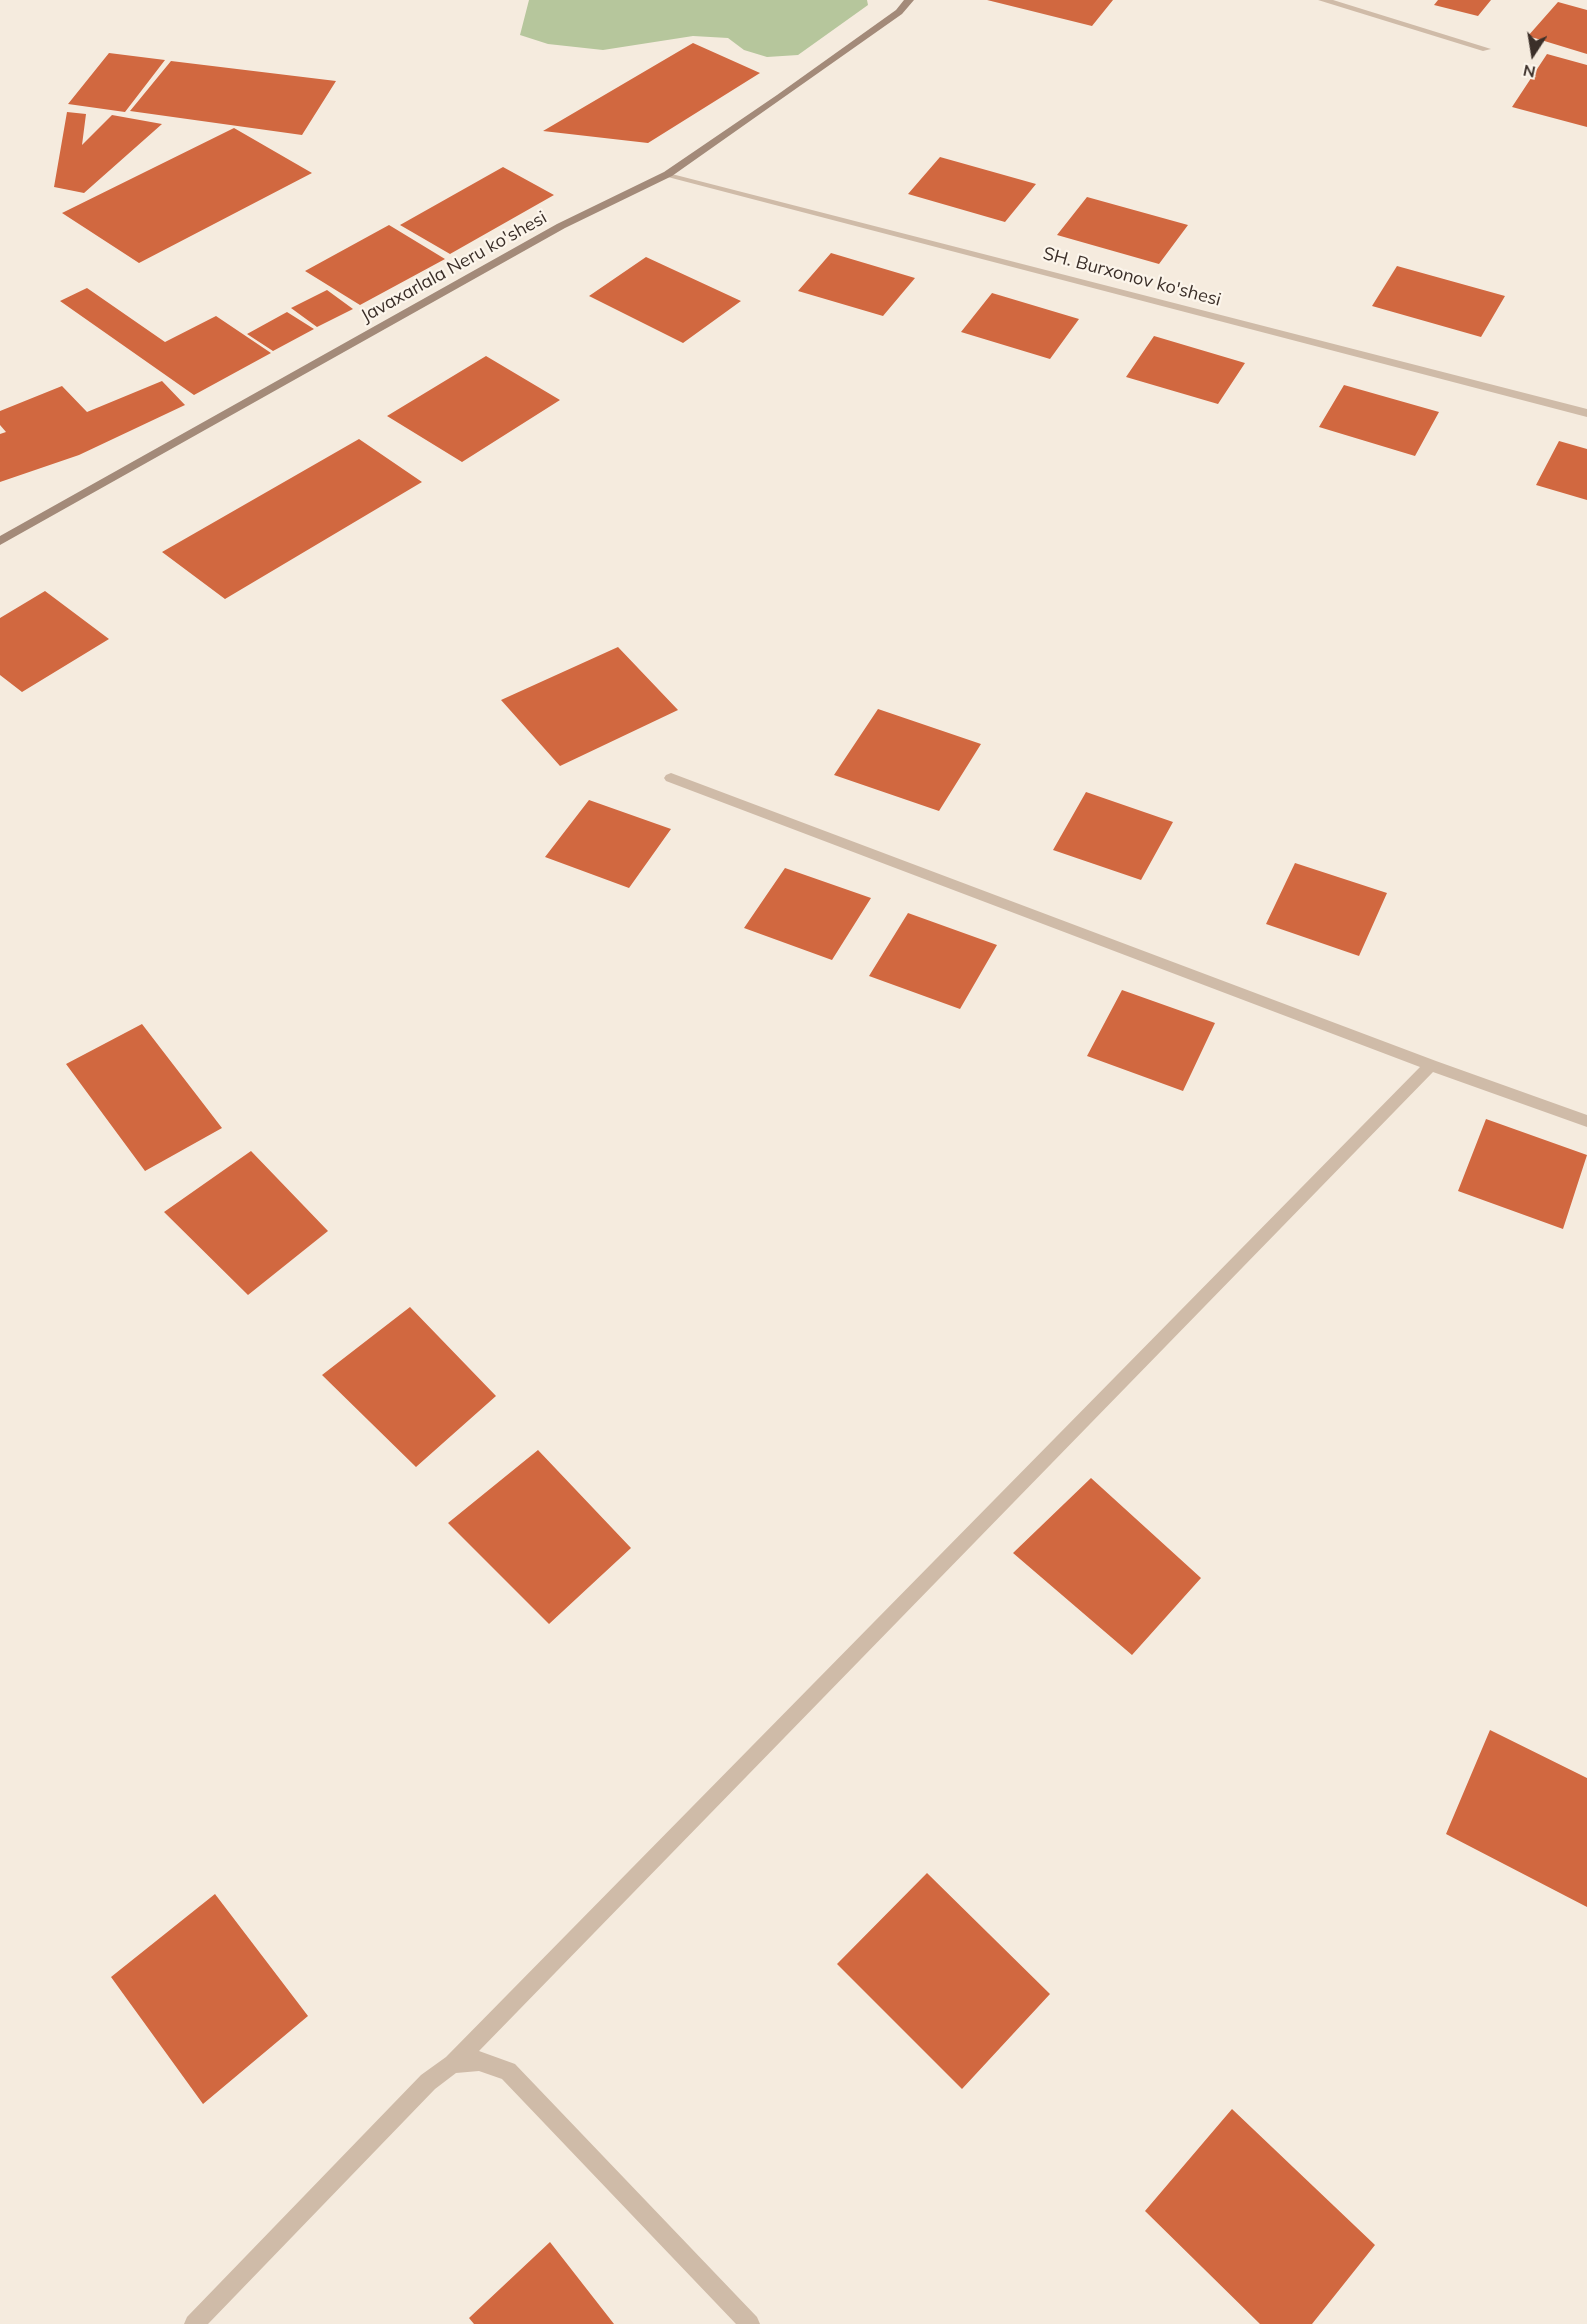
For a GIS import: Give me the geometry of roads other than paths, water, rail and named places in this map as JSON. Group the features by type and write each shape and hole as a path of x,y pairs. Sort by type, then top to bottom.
{"street":[{"name":"Javaxarlala Neru ko'shesi","path":"0,542 561,226 668,174 781,98 899,12 909,0"},
{"path":"1323,0 1486,49"},
{"name":"SH. Burxonov ko'shesi","path":"668,174 1587,413"},
{"path":"671,778 1431,1065 1587,1121"},
{"path":"195,2324 428,2082 453,2064 1431,1065"},
{"path":"453,2064 479,2061 508,2071 750,2324"}]}
